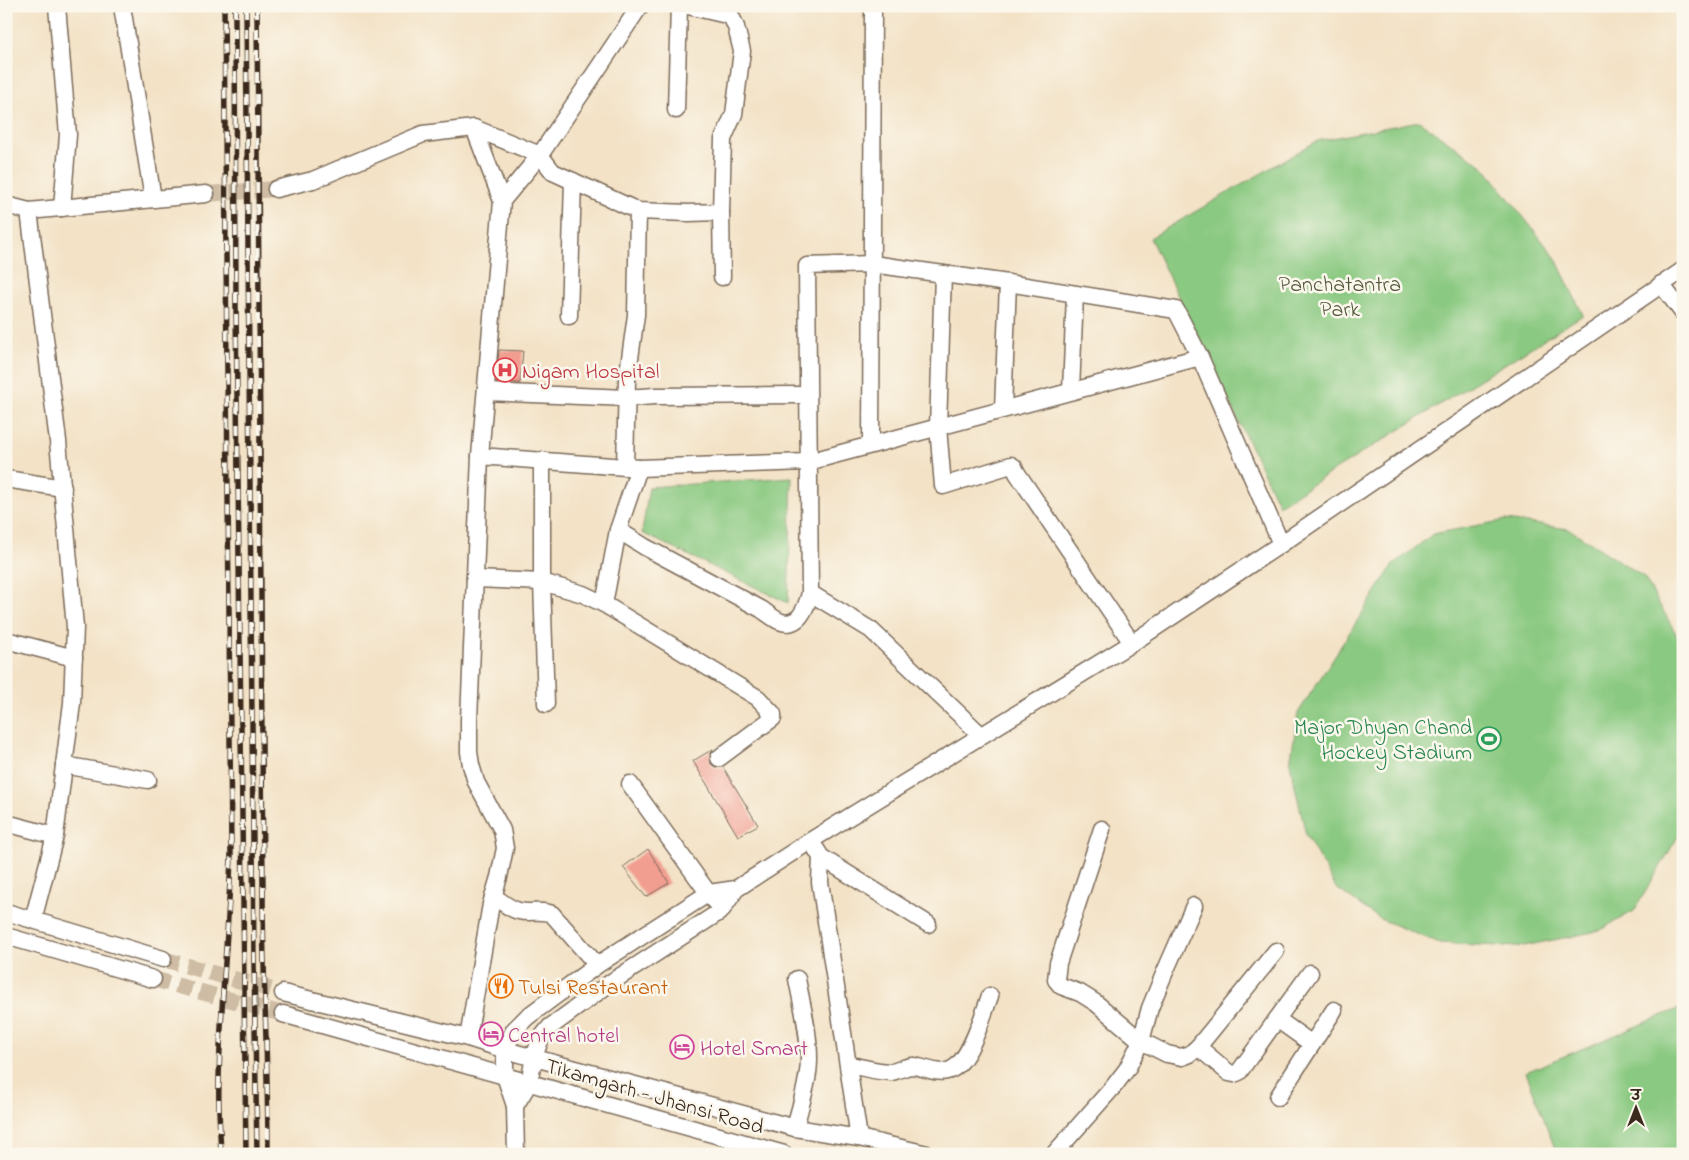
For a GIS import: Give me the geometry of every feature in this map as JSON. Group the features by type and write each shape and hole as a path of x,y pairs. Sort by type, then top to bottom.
{"street":[{"path":"57,6 68,136 62,208"},
{"path":"122,6 153,199"},
{"path":"502,200 540,155 640,6"},
{"path":"676,110 679,6"},
{"path":"688,6 731,16 736,27 742,52 734,114 723,139 722,277"},
{"path":"872,445 873,6"},
{"path":"468,1038 493,896 505,848 502,830 476,782 469,752 480,456 502,200 474,128"},
{"path":"276,189 313,180 423,134 474,128 540,155 553,172 638,211 721,212"},
{"path":"569,316 573,181"},
{"path":"6,205 29,211 206,194"},
{"path":"29,211 46,335 63,488 75,627 72,703 55,836 33,920"},
{"path":"604,604 632,467 627,380 636,315 638,211"},
{"path":"618,530 645,547 761,609 779,621 788,623 797,621 806,608 810,593 807,266 872,264 1008,283 1176,310 1200,356 1281,544"},
{"path":"516,1106 529,1083 534,1057 541,1038 562,1017 613,981 721,911 736,889 810,841 1132,643 1281,544 1683,270"},
{"path":"943,274 938,427 943,486 1011,465 1014,467 1132,643"},
{"path":"1003,409 1008,283"},
{"path":"1660,284 1683,313"},
{"path":"1071,392 1074,294"},
{"path":"480,456 632,467 808,462 1200,356"},
{"path":"486,392 627,398 655,396 807,395"},
{"path":"542,460 542,582 546,704"},
{"path":"6,479 63,488"},
{"path":"475,578 542,582 583,594 604,604 749,691 758,698 774,717 719,758"},
{"path":"810,593 871,630 981,735"},
{"path":"6,640 74,658"},
{"path":"64,765 148,780"},
{"path":"630,784 721,911"},
{"path":"6,823 55,836"},
{"path":"1102,830 1058,963 1056,980 1061,986 1080,993 1096,1003 1140,1041 1175,1056 1190,1054 1198,1047 1276,951"},
{"path":"810,841 821,857 928,924"},
{"path":"821,857 820,882 859,1138"},
{"path":"516,1154 516,1106 505,1076 506,1050 514,1030 527,1017 597,965 709,893 736,889"},
{"path":"493,896 510,908 519,911 544,911 552,914 597,965"},
{"path":"1054,1154 1127,1069 1140,1041 1160,982 1194,906"},
{"path":"6,912 163,959"},
{"path":"6,936 153,980"},
{"path":"1198,1047 1229,1072 1234,1074 1239,1072 1310,972"},
{"path":"795,1128 809,1060 806,1029 797,979"},
{"name":"Tikamgarh - Jhansi Road","path":"284,993 468,1038 795,1128 859,1138 927,1154"},
{"path":"849,1065 887,1072 894,1072 912,1066 948,1071 954,1068 967,1054 990,996"},
{"path":"1278,1097 1334,1010"},
{"name":"Tikamgarh - Jhansi Road","path":"284,1014 784,1154"},
{"path":"1277,1019 1312,1044"}],"green space":[{"name":"Panchatantra Park","path":"1419,121 1484,167 1555,257 1583,315 1279,505 1150,238 1317,141"},
{"path":"792,477 788,603 642,533 649,487"},
{"name":"Major Dhyan Chand Hockey Stadium","path":"1506,520 1569,529 1644,577 1683,646 1683,828 1634,911 1598,931 1519,947 1439,943 1380,919 1336,888 1306,835 1290,764 1298,713 1393,565 1433,534"},
{"path":"1683,1007 1683,1154 1557,1154 1526,1072"}],"building":[{"path":"499,350 523,351 520,383 496,382"},
{"path":"713,749 710,754 711,764 715,767 723,767 758,825 738,836 693,761"},
{"path":"648,849 669,883 646,897 623,867"}],"tunnel":[{"path":"206,194 276,189"},
{"path":"163,959 283,993"},
{"path":"153,979 283,1014"}],"railway":[{"path":"221,1154 220,1054 231,854 224,6"},
{"path":"235,6 236,307 246,1154"},
{"path":"246,6 257,1154"},
{"path":"257,6 263,922 268,1154"}],"place":[{"name":"Nigam Hospital","path":"505,370"},
{"name":"Major Dhyan Chand Hockey Stadium","path":"1489,739"},
{"name":"Tulsi Restaurant","path":"501,986"},
{"name":"Central hotel","path":"491,1034"},
{"name":"Hotel Smart","path":"682,1047"}]}
